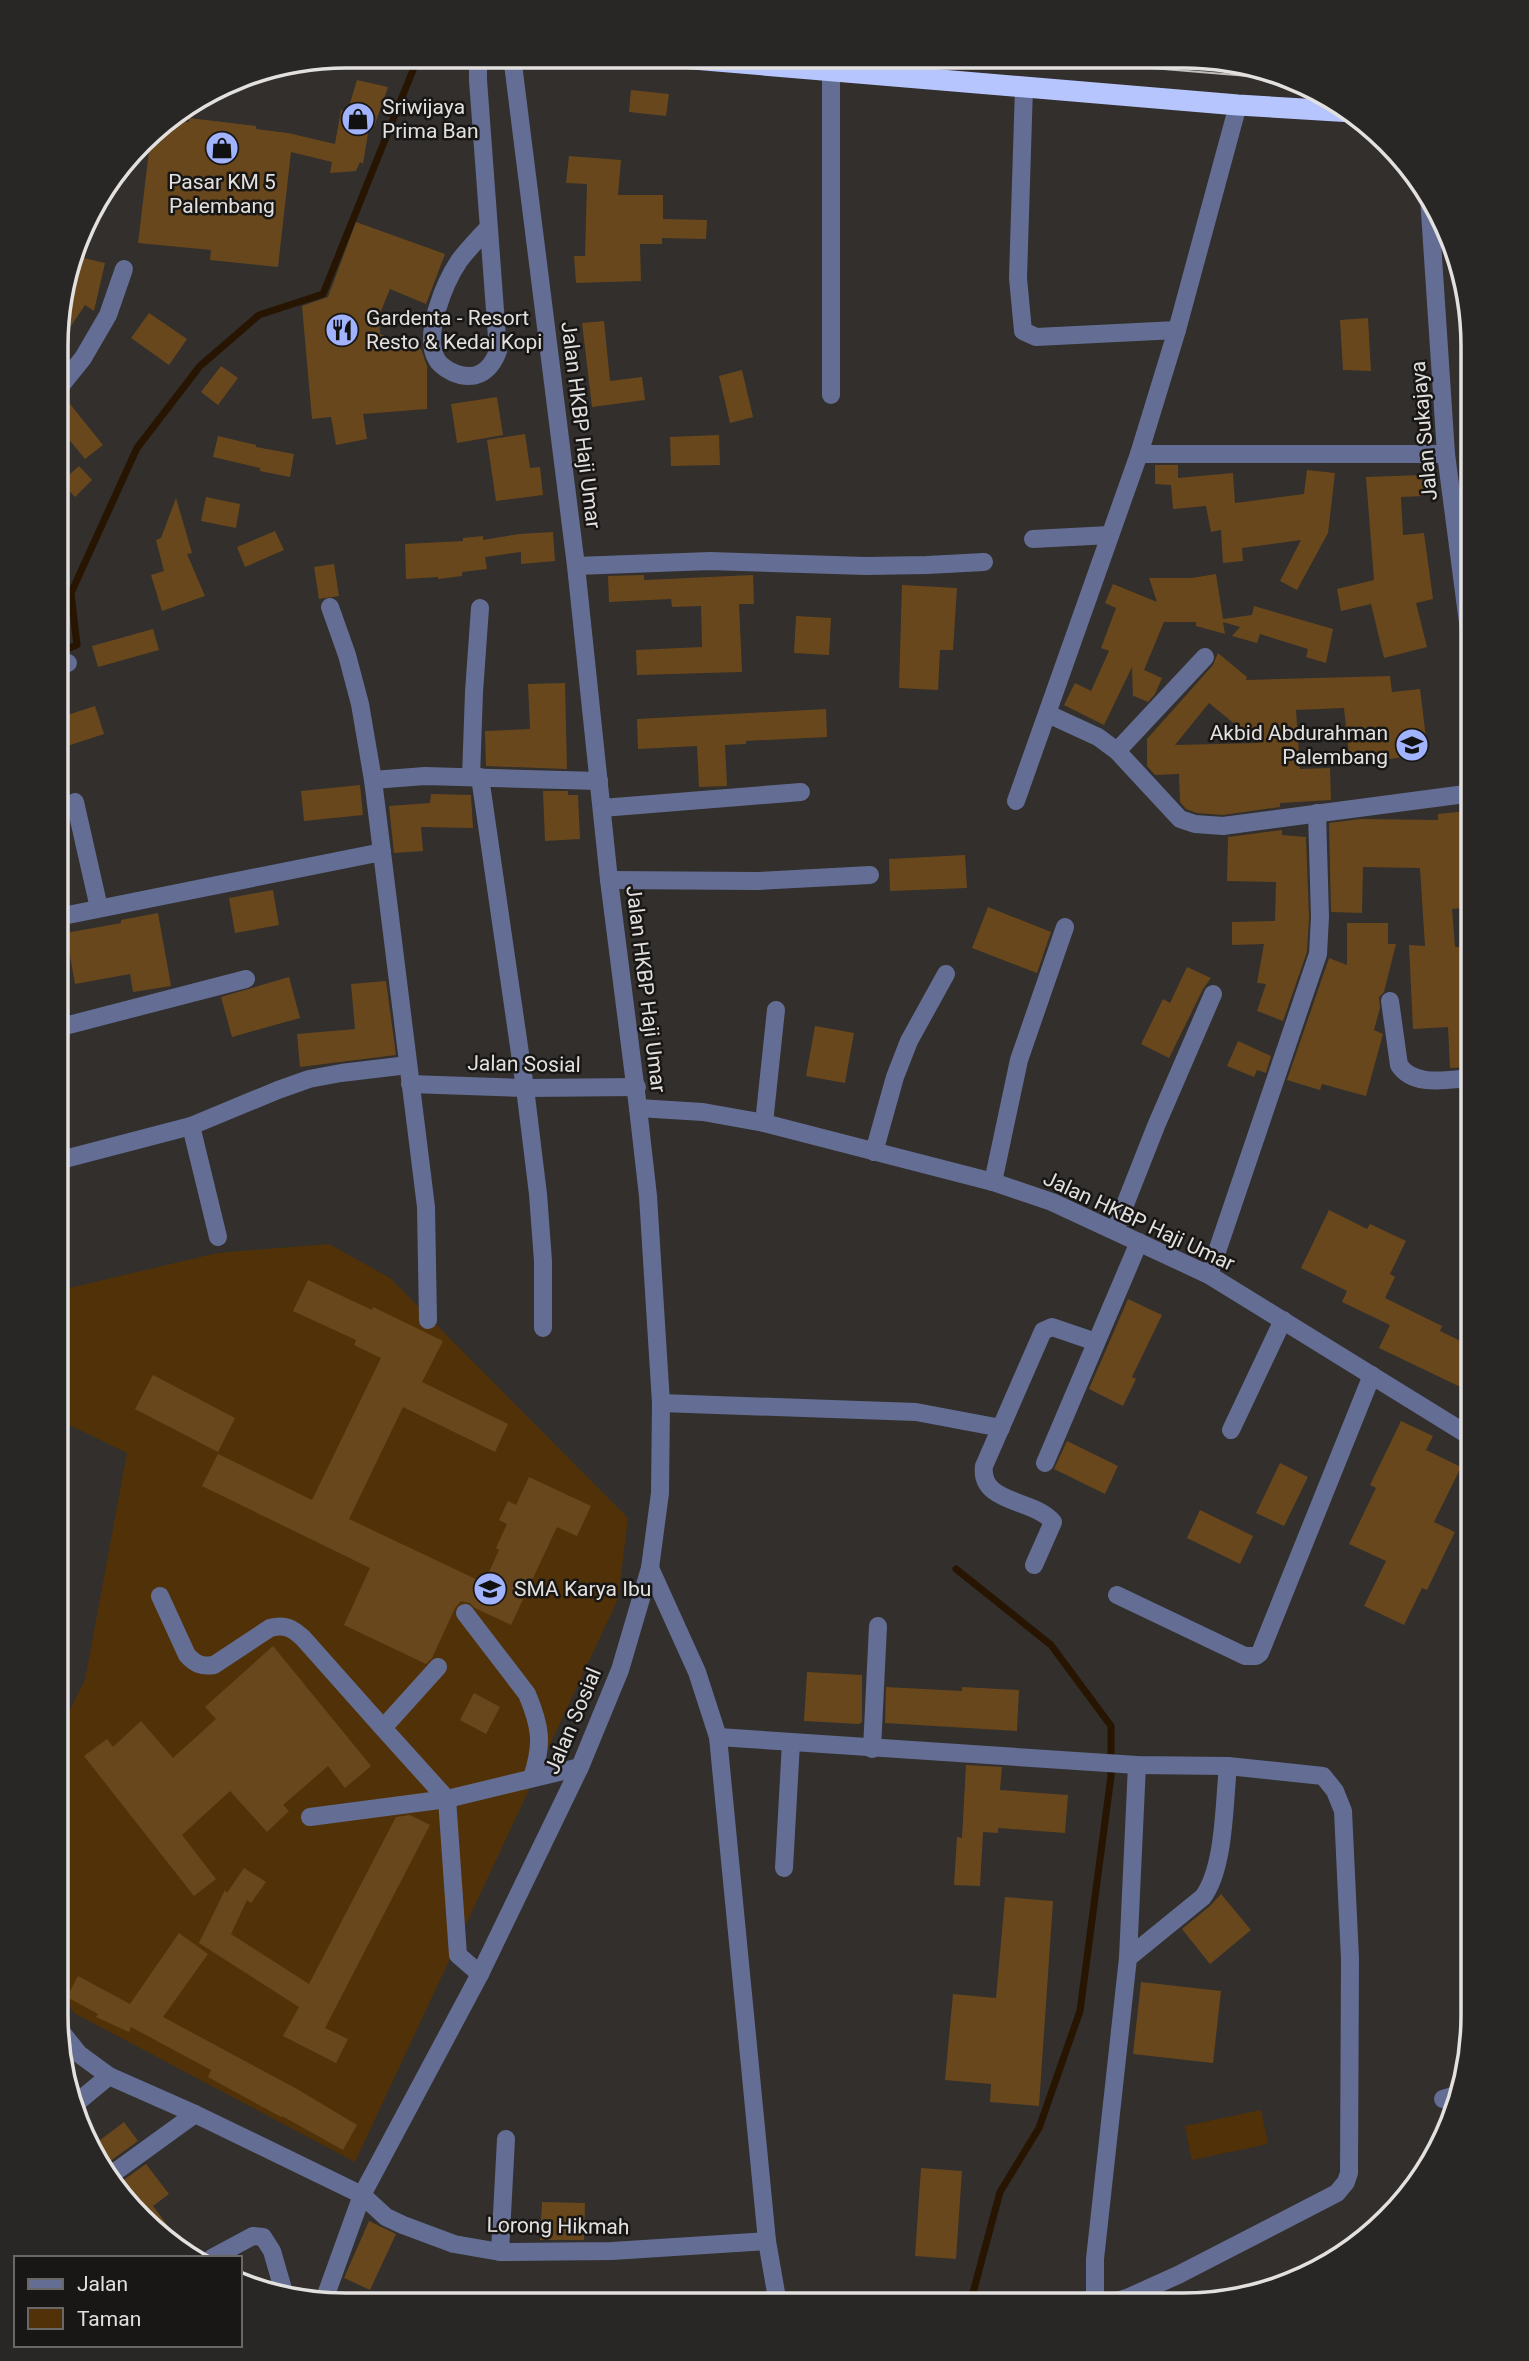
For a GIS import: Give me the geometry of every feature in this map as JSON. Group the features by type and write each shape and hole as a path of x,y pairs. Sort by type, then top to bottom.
{"highway":[{"path":"818,68 1330,111"}],"street":[{"path":"478,68 498,351 494,363 486,372 474,377 465,376 443,367 436,358 432,344 433,322 458,262 488,228"},
{"name":"Jalan HKBP Haji Umar","path":"513,68 576,566 609,880 638,1108 703,1112 764,1123 993,1182 1052,1202 1209,1275 1461,1430"},
{"path":"831,69 831,395"},
{"path":"1024,87 1018,278 1023,331 1036,337 1177,330"},
{"path":"1016,801 1139,454 1177,330 1238,105"},
{"name":"Jalan Sukajaya","path":"1431,222 1446,454 1461,569"},
{"path":"68,376 83,358 108,315 124,269"},
{"path":"1139,454 1446,454"},
{"path":"1033,539 1110,535"},
{"path":"576,566 710,561 866,566 984,562"},
{"path":"330,607 360,704 373,780 426,1207 428,1320"},
{"path":"480,608 474,692 475,777 525,1088 542,1248 543,1328"},
{"path":"1117,751 1205,657"},
{"path":"1048,714 1098,737 1117,751 1168,808 1186,822 1223,826 1461,795"},
{"path":"373,780 425,776 599,781"},
{"path":"602,808 801,792"},
{"path":"75,802 99,908"},
{"path":"1209,1275 1318,954 1320,917 1317,813"},
{"path":"68,915 382,852"},
{"path":"609,880 758,881 870,875"},
{"path":"993,1182 1019,1060 1065,927"},
{"path":"874,1152 895,1077 909,1041 946,974"},
{"path":"68,1025 246,979"},
{"path":"1115,1230 1213,994"},
{"path":"1390,1002 1398,1065 1403,1072 1419,1080 1461,1078"},
{"path":"764,1123 776,1010"},
{"path":"68,1158 191,1126 309,1079 408,1065"},
{"name":"Jalan Sosial","path":"410,1084 525,1088 637,1087"},
{"name":"Jalan Sosial","path":"326,2292 362,2195 480,1974 580,1767 620,1670 650,1568 660,1493 662,1403 648,1196 638,1108"},
{"path":"191,1126 218,1237"},
{"path":"1045,1462 1139,1242"},
{"path":"1231,1430 1283,1320"},
{"path":"1034,1565 1053,1522 1036,1510 991,1489 984,1480 984,1466 1041,1334 1046,1328 1052,1327 1097,1342"},
{"path":"1117,1595 1245,1656 1256,1656 1260,1653 1372,1375"},
{"path":"662,1403 916,1412 1001,1428"},
{"path":"650,1568 697,1672 718,1737 767,2241 776,2293"},
{"path":"160,1596 187,1655 203,1666 214,1665 270,1628 287,1626 303,1638 447,1800 458,1955 480,1974"},
{"path":"465,1614 530,1700 540,1737 540,1753 532,1778"},
{"path":"872,1749 878,1626"},
{"path":"383,1728 438,1667"},
{"path":"718,1737 791,1744 1138,1765 1228,1766 1323,1776 1335,1791 1343,1811 1350,1959 1349,2174 1346,2182 1337,2193 1138,2293"},
{"path":"783,1868 791,1744"},
{"path":"1095,2293 1095,2259 1128,1958 1138,1765"},
{"path":"1128,1958 1203,1897 1210,1888 1220,1847 1228,1766"},
{"path":"310,1817 447,1800 580,1767"},
{"name":"Lorong Hikmah","path":"70,2043 79,2054 109,2076 195,2114 362,2195 386,2217 402,2225 454,2244 500,2252 612,2251 767,2241"},
{"path":"82,2099 109,2076"},
{"path":"116,2171 195,2114"},
{"path":"500,2252 506,2139"},
{"path":"216,2256 253,2236 260,2236 266,2240 272,2251 282,2285"}],"green space":[{"path":"329,1244 390,1278 628,1518 618,1599 355,2162 74,2013 68,2002 68,1714 85,1680 127,1453 68,1424 68,1288 217,1253"},
{"path":"1261,2110 1268,2144 1192,2160 1185,2126"}],"building":[{"path":"357,80 388,87 374,127 369,127 363,164 360,162 356,171 330,173 332,162 291,152 278,267 210,260 211,250 138,243 149,151 183,121 189,122 189,118 256,126 256,129 335,144 341,110 348,110"},
{"path":"631,90 669,94 666,116 629,112"},
{"path":"569,156 621,160 618,195 663,195 663,219 707,220 706,239 662,238 662,244 640,244 641,281 576,283 574,256 585,256 587,184 566,183"},
{"name":"Gardenta - Resort Resto & Kedai Kopi","path":"356,222 445,254 426,304 390,289 379,316 380,334 421,349 427,366 427,409 363,414 367,439 336,445 331,417 312,419 302,306 328,297"},
{"path":"83,258 105,263 94,311 85,305 71,326 74,292"},
{"path":"149,313 187,339 169,365 131,338"},
{"path":"1368,318 1371,371 1343,370 1340,320"},
{"path":"604,321 610,381 642,377 645,400 592,407 582,323"},
{"path":"221,366 238,378 218,405 201,392"},
{"path":"742,370 753,417 730,423 719,376"},
{"path":"497,397 503,435 457,443 451,404"},
{"path":"70,404 103,445 85,459 68,438"},
{"path":"525,434 530,468 540,467 543,495 496,501 487,440"},
{"path":"719,435 720,465 671,466 670,437"},
{"path":"218,436 294,454 290,477 213,457"},
{"path":"1155,465 1178,465 1178,478 1233,473 1235,503 1304,494 1307,470 1335,473 1328,533 1297,590 1280,581 1301,540 1242,548 1243,561 1223,563 1221,530 1211,532 1206,506 1173,509 1171,485 1155,484"},
{"path":"79,466 92,480 75,497 68,490 68,476"},
{"path":"1423,475 1424,496 1401,497 1403,535 1424,533 1433,599 1416,603 1427,647 1384,658 1371,604 1341,611 1337,589 1374,580 1366,477"},
{"path":"206,497 240,504 236,528 201,521"},
{"path":"176,498 192,553 187,554 205,596 162,611 151,575 164,571 156,540 161,538"},
{"path":"275,531 284,550 245,567 237,547"},
{"path":"553,532 555,561 521,564 521,552 485,557 487,569 462,572 462,576 406,579 405,544 463,541 463,538 483,536 483,540"},
{"path":"334,564 339,596 319,599 314,567"},
{"path":"1216,574 1223,619 1252,615 1254,606 1333,629 1326,663 1306,657 1308,649 1260,634 1257,643 1232,636 1240,627 1223,622 1225,634 1196,626 1196,622 1164,622 1144,670 1162,678 1148,702 1134,696 1133,698 1132,667 1104,725 1064,705 1075,683 1091,691 1109,651 1101,648 1116,608 1105,603 1113,584 1157,602 1149,578 1192,578"},
{"path":"644,575 644,580 753,575 754,604 739,604 742,672 637,675 636,650 702,647 701,606 672,607 671,599 609,602 608,576"},
{"path":"902,585 957,588 953,650 940,650 938,690 899,688"},
{"path":"796,616 831,618 829,655 794,653"},
{"path":"153,629 159,650 98,667 92,646"},
{"path":"1218,653 1247,677 1246,680 1390,676 1392,692 1420,689 1428,754 1350,764 1344,708 1296,710 1300,769 1330,768 1331,800 1280,803 1280,807 1223,815 1197,813 1186,809 1180,802 1179,774 1155,775 1147,766 1147,739 1213,665","holes":["1209,703 1258,743 1175,745"]},
{"path":"565,683 567,769 486,766 485,731 530,729 528,684"},
{"path":"95,706 104,734 68,746 68,715"},
{"path":"826,709 827,737 746,741 746,744 725,745 727,786 699,787 697,746 638,749 637,719"},
{"path":"360,785 363,815 304,821 301,791"},
{"path":"543,791 568,791 568,795 578,795 580,839 545,841"},
{"path":"431,794 471,795 473,828 421,827 423,851 394,853 389,806 430,803"},
{"path":"1461,812 1461,908 1452,909 1455,947 1461,947 1461,1068 1450,1068 1448,1027 1413,1029 1409,945 1425,946 1420,868 1363,867 1362,913 1331,912 1329,823 1361,819 1438,820 1438,814"},
{"path":"1282,830 1282,835 1306,837 1309,917 1307,952 1283,1021 1257,1011 1266,984 1257,983 1264,944 1232,945 1232,922 1275,921 1276,882 1227,881 1228,837"},
{"path":"965,855 967,888 890,891 889,859"},
{"path":"273,890 279,925 235,933 229,898"},
{"path":"988,907 1051,932 1037,973 972,948"},
{"path":"158,913 171,986 133,992 130,974 75,984 68,933 121,923 121,920"},
{"path":"1347,923 1388,923 1388,944 1396,944 1384,992 1379,997 1380,1008 1374,1030 1383,1034 1366,1096 1322,1084 1320,1090 1287,1080 1329,958 1347,965"},
{"path":"1187,967 1211,978 1169,1058 1141,1044 1163,999 1170,1003"},
{"path":"289,977 300,1018 232,1037 221,997"},
{"path":"386,981 396,1055 300,1067 297,1034 355,1029 351,984"},
{"path":"815,1026 854,1033 845,1083 806,1076"},
{"path":"1238,1041 1271,1056 1266,1073 1257,1070 1254,1077 1227,1066"},
{"path":"1329,1210 1367,1229 1370,1224 1406,1241 1390,1274 1395,1277 1385,1298 1442,1326 1440,1331 1461,1341 1461,1387 1379,1348 1390,1325 1342,1302 1347,1291 1301,1268"},
{"path":"308,1280 372,1310 373,1307 443,1341 422,1382 508,1424 495,1452 403,1407 349,1519 484,1583 507,1524 499,1520 508,1501 516,1505 529,1477 591,1506 577,1536 557,1527 511,1625 461,1601 455,1608 432,1658 426,1664 344,1625 370,1568 202,1486 218,1454 312,1500 381,1358 354,1345 356,1340 293,1311"},
{"path":"1128,1299 1162,1315 1132,1377 1136,1379 1123,1406 1089,1389"},
{"path":"153,1375 235,1418 218,1452 135,1409"},
{"path":"1401,1421 1433,1436 1426,1450 1461,1467 1434,1522 1455,1532 1427,1590 1422,1588 1404,1625 1364,1606 1386,1561 1349,1544 1376,1488 1370,1485"},
{"path":"1067,1441 1118,1466 1105,1494 1054,1469"},
{"path":"1280,1463 1308,1477 1284,1526 1256,1513"},
{"path":"1200,1510 1253,1536 1240,1564 1187,1538"},
{"path":"273,1646 371,1766 345,1788 328,1766 283,1805 289,1811 267,1832 230,1791 182,1835 216,1879 194,1896 84,1756 107,1739 113,1747 141,1721 173,1758 216,1719 205,1707"},
{"path":"807,1672 862,1675 862,1722 804,1721"},
{"path":"886,1687 962,1691 962,1687 1019,1690 1017,1731 885,1723"},
{"path":"474,1693 500,1707 486,1734 460,1720"},
{"path":"966,1765 1002,1767 1000,1790 1068,1795 1065,1833 998,1828 998,1833 983,1832 980,1886 954,1885 957,1837 962,1838"},
{"path":"410,1815 430,1825 325,2028 348,2039 336,2063 283,2036 299,2007 199,1943 225,1890 227,1893 244,1868 266,1882 251,1903 247,1900 231,1934 309,1984 396,1817"},
{"path":"1221,1894 1251,1930 1210,1964 1182,1929"},
{"path":"1005,1897 1053,1901 1039,2106 990,2102 991,2084 945,2080 953,1994 996,1998"},
{"path":"179,1933 208,1954 163,2017 297,2089 357,2125 343,2150 208,2077 211,2070 131,2027 129,2032 96,2017 98,2014 68,1995 78,1976 130,2004"},
{"path":"1141,1982 1221,1991 1213,2063 1133,2054"},
{"path":"124,2122 138,2141 110,2161 99,2141"},
{"path":"146,2164 169,2194 153,2206 172,2231 137,2198 123,2180"},
{"path":"921,2168 962,2171 956,2259 915,2256"},
{"path":"542,2202 585,2203 584,2240 540,2240"},
{"path":"369,2221 396,2234 370,2290 344,2278"}],"waterway":[{"path":"68,648 77,645 71,593 137,448 200,366 259,315 323,294 413,70"},
{"path":"956,1569 1051,1645 1111,1726 1111,1776 1080,2011 1039,2128 1000,2192 973,2293"}],"tram line":[{"path":"1151,68 1244,76"}],"place":[{"name":"Sriwijaya Prima Ban","path":"358,119"},
{"name":"Pasar KM 5 Palembang","path":"222,148"},
{"name":"Gardenta - Resort Resto & Kedai Kopi","path":"342,330"},
{"name":"Akbid Abdurahman Palembang","path":"1412,745"},
{"name":"SMA Karya Ibu","path":"490,1589"}]}
